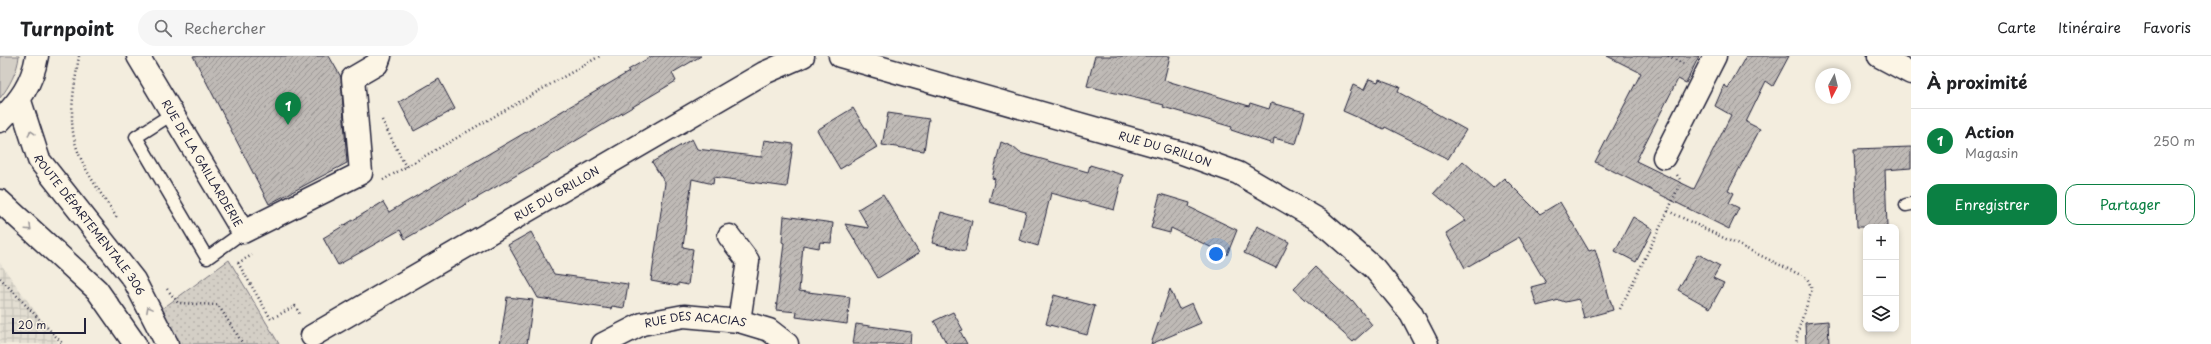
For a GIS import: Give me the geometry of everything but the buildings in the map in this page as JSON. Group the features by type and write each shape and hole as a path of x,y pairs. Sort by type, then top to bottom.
{"street":[{"path":"0,121 20,101 34,74 38,56"},
{"name":"RUE DE LA GAILLARDERIE","path":"138,56 243,232 360,173 353,78 377,64 380,56"},
{"name":"RUE DU GRILLON","path":"312,336 764,73 802,56"},
{"name":"RUE DU GRILLON","path":"840,56 1182,153 1238,173 1320,220 1374,268 1411,313 1427,344"},
{"path":"1664,157 1715,56"},
{"path":"1879,56 1911,73"},
{"name":"ROUTE DÉPARTEMENTALE 306","path":"20,101 39,160 134,280 167,344"},
{"path":"0,201 97,290 134,344"},
{"path":"729,236 748,261 739,321"},
{"name":"RUE DES ACACIAS","path":"603,344 642,324 684,316 739,321 769,330 787,344"}],"lane":[{"path":"172,114 136,137 207,258 243,232"}],"path":[{"path":"79,56 72,97 75,142 90,177 120,222"},
{"path":"379,183 600,56"},
{"path":"1620,310 1681,181 1664,157"},
{"path":"1668,210 1807,278 1812,289 1798,331 1796,344"},
{"path":"243,232 238,263 271,319 295,306 312,336"},
{"path":"238,263 258,252"},
{"path":"0,278 63,344"},
{"path":"164,285 178,303 218,305 243,344"}],"shaded area":[{"path":"0,56 19,56 17,67 7,89 0,98"},
{"path":"229,260 279,344 178,344 159,311"},
{"path":"0,263 59,344 0,344"}],"place":[{"name":"Action","path":"288,125"}]}
